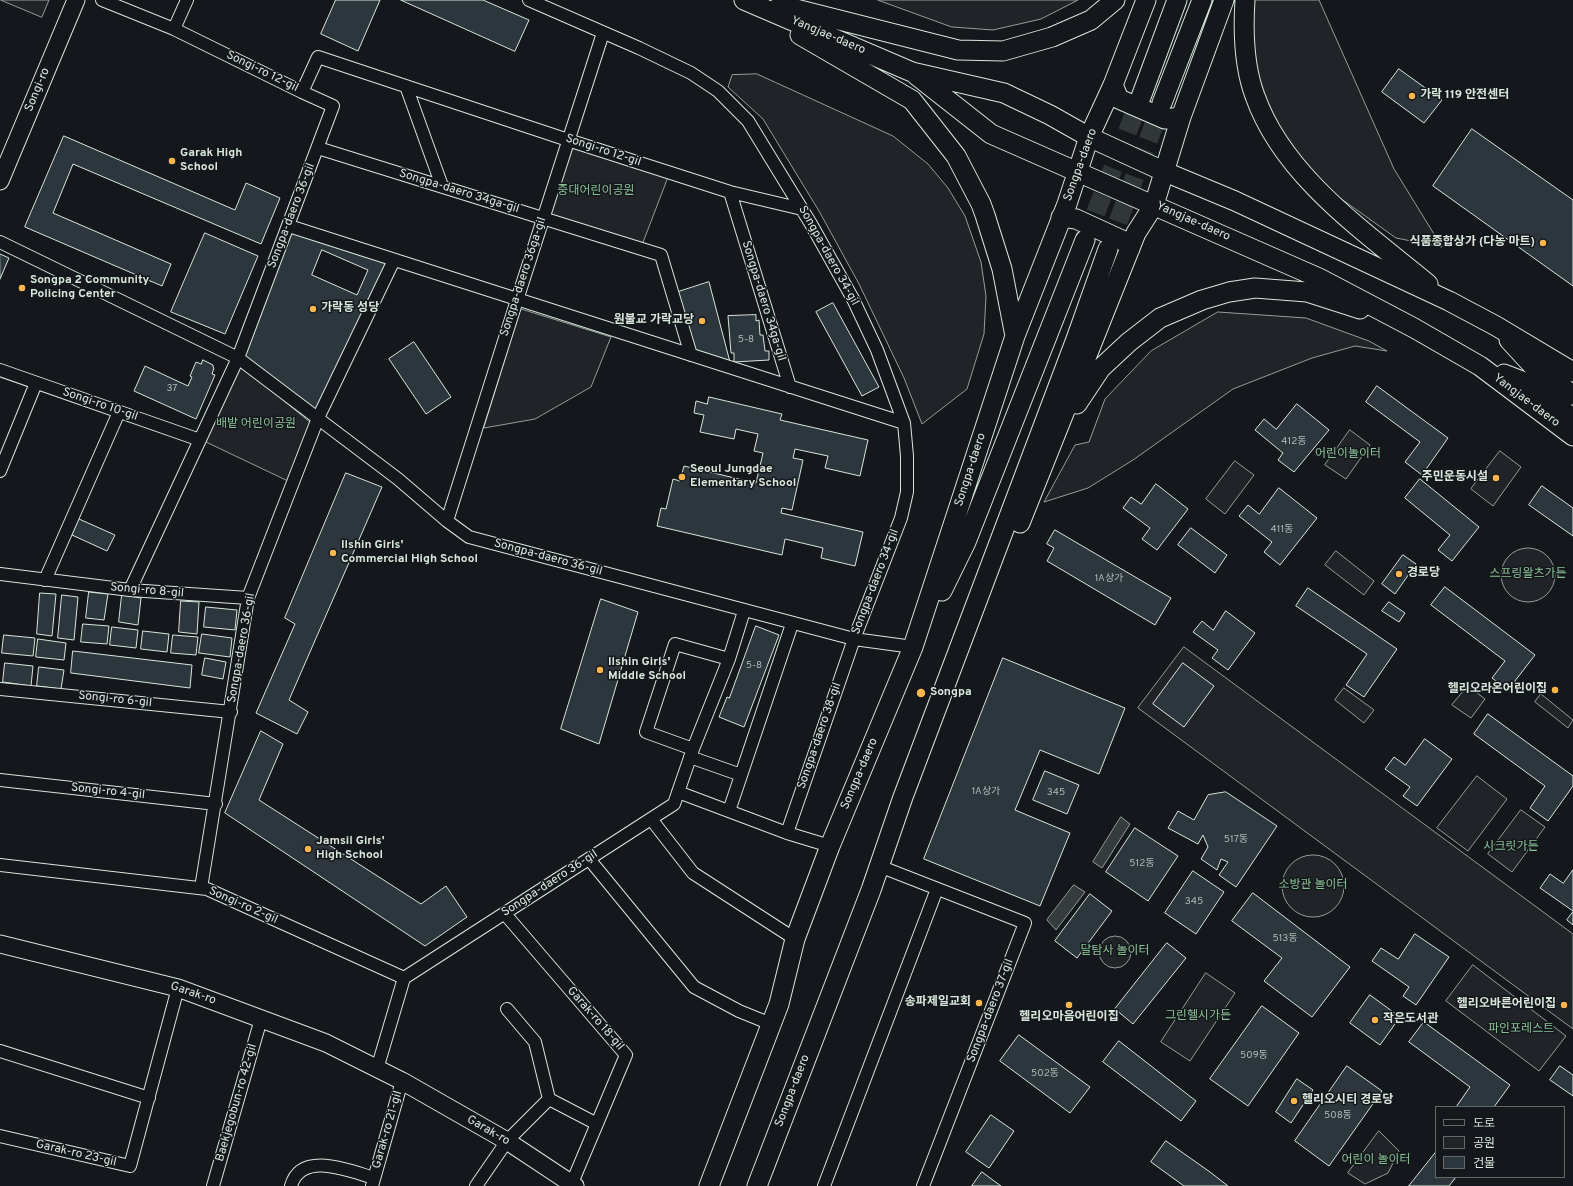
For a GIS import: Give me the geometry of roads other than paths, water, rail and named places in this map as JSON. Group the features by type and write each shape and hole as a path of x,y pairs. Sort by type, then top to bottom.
{"main road":[{"path":"738,0 912,100 956,156 981,204 1002,269 1015,336"},
{"name":"Yangjae-daero","path":"744,0 912,72 1004,93 1089,137 1163,171 1235,201 1449,301 1496,326 1573,372"},
{"path":"759,0 958,50 1003,51 1052,37 1091,20 1115,0"},
{"name":"Songpa-daero","path":"709,1186 779,1004 795,939 830,846 913,647 1015,336 1061,216 1089,137 1113,85 1146,0"},
{"path":"1141,98 1178,0"},
{"path":"1162,103 1202,0"},
{"path":"972,614 995,584 1056,436 1136,233 1154,205 1163,171 1181,117 1224,0"},
{"path":"1245,0 1244,52 1254,96 1274,136 1295,167 1327,199 1449,301"},
{"name":"Yangjae-daero","path":"912,72 992,134 1319,278 1414,328 1480,366 1573,436"},
{"path":"1113,85 1119,99 1165,119 1181,117"},
{"path":"1061,216 1076,219 1124,242 1130,249"},
{"path":"913,647 966,542 1085,240"},
{"name":"Songpa-daero","path":"757,1186 871,890 903,796 1076,339 1108,249"},
{"path":"1056,436 1101,368 1129,342 1160,318 1202,300 1229,292 1255,288 1307,292 1414,328"},
{"name":"Yangjae-daero","path":"1496,326 1532,365 1573,395"},
{"name":"Yangjae-daero","path":"1480,366 1522,381 1573,418"}],"street":[{"name":"Songi-ro","path":"0,181 76,0"},
{"name":"Songi-ro 12-gil","path":"102,0 174,29 302,92 318,57 730,192 802,209"},
{"path":"174,29 187,0"},
{"name":"Songpa-daero 34-gil","path":"528,0 691,73 718,90 748,121 802,209 853,299 877,350 904,423 907,492 901,518 854,640"},
{"name":"Songpa-daero 36ga-gil","path":"447,521 603,33"},
{"path":"406,86 442,186"},
{"name":"Songpa-daero 36-gil","path":"130,590 238,358 333,106 302,92"},
{"name":"Songpa-daero 34ga-gil","path":"318,148 661,255 691,355"},
{"name":"Songpa-daero 34ga-gil","path":"730,192 790,387"},
{"path":"289,226 904,423"},
{"name":"Songpa-daero 36-gil","path":"0,242 238,358 398,479 468,537 854,640 913,647"},
{"name":"Songpa-daero 36-gil","path":"202,888 248,598 318,418 394,260"},
{"name":"Songi-ro 10-gil","path":"0,370 200,440"},
{"path":"0,471 36,383"},
{"path":"45,580 119,412"},
{"name":"Songi-ro 8-gil","path":"0,574 130,590 248,598"},
{"name":"Songpa-daero 36-gil","path":"404,978 652,820 674,804 692,753 729,659 744,611"},
{"path":"729,811 792,624"},
{"name":"Songpa-daero 38-gil","path":"787,833 854,640"},
{"path":"729,659 675,644 646,732 741,775"},
{"name":"Songi-ro 6-gil","path":"0,689 231,712"},
{"name":"Songi-ro 4-gil","path":"0,780 216,804"},
{"path":"678,792 787,833 830,846"},
{"path":"652,820 693,873 795,939"},
{"path":"589,859 694,987 739,1011 771,1024"},
{"name":"Songi-ro 2-gil","path":"0,865 207,889 404,978"},
{"name":"Songpa-daero 37-gil","path":"879,866 1024,923 924,1186"},
{"path":"824,1186 937,890"},
{"name":"Garak-ro 18-gil","path":"504,914 626,1055 573,1184"},
{"name":"Garak-ro","path":"0,944 178,988 326,1043 402,1081 508,1141 573,1184"},
{"path":"377,1069 404,978"},
{"name":"Garak-ro 23-gil","path":"0,1136 130,1166 178,988"},
{"path":"507,1009 535,1042 550,1099 597,1124"},
{"name":"Baekjegobun-ro 42-gil","path":"213,1186 261,1019"},
{"path":"0,1051 149,1098"},
{"name":"Garak-ro 21-gil","path":"291,1186 293,1179 304,1168 326,1165 373,1182 402,1081"},
{"path":"476,1186 508,1141 550,1099"}],"tunnel":[{"path":"1085,240 1141,97"},
{"path":"1108,249 1162,103"}],"place":[{"name":"가락 119 안전센터","path":"1412,96"},
{"name":"Garak High School","path":"172,161"},
{"name":"식품종합상가 (다농 마트)","path":"1543,243"},
{"name":"Songpa 2 Community Policing Center","path":"22,288"},
{"name":"가락동 성당","path":"313,309"},
{"name":"원불교 가락교당","path":"702,321"},
{"name":"Seoul Jungdae Elementary School","path":"682,477"},
{"name":"주민운동시설","path":"1496,478"},
{"name":"Ilshin Girls' Commercial High School","path":"333,553"},
{"name":"경로당","path":"1399,574"},
{"name":"Ilshin Girls' Middle School","path":"600,670"},
{"name":"헬리오라온어린이집","path":"1555,690"},
{"name":"Songpa","path":"921,693"},
{"name":"Jamsil Girls' High School","path":"308,849"},
{"name":"송파제일교회","path":"979,1003"},
{"name":"헬리오마음어린이집","path":"1069,1005"},
{"name":"헬리오바른어린이집","path":"1564,1005"},
{"name":"작은도서관","path":"1375,1020"},
{"name":"헬리오시티 경로당","path":"1294,1101"}],"park label":[{"name":"중대어린이공원","path":"596,192"},
{"name":"배밭 어린이공원","path":"256,425"},
{"name":"어린이놀이터","path":"1348,455"},
{"name":"스프링왈츠가든","path":"1528,575"},
{"name":"시크릿가든","path":"1511,848"},
{"name":"소방관 놀이터","path":"1313,886"},
{"name":"달탐사 놀이터","path":"1115,952"},
{"name":"그린헬시가든","path":"1198,1017"},
{"name":"파인포레스트","path":"1521,1030"},
{"name":"어린이 놀이터","path":"1376,1161"}]}
